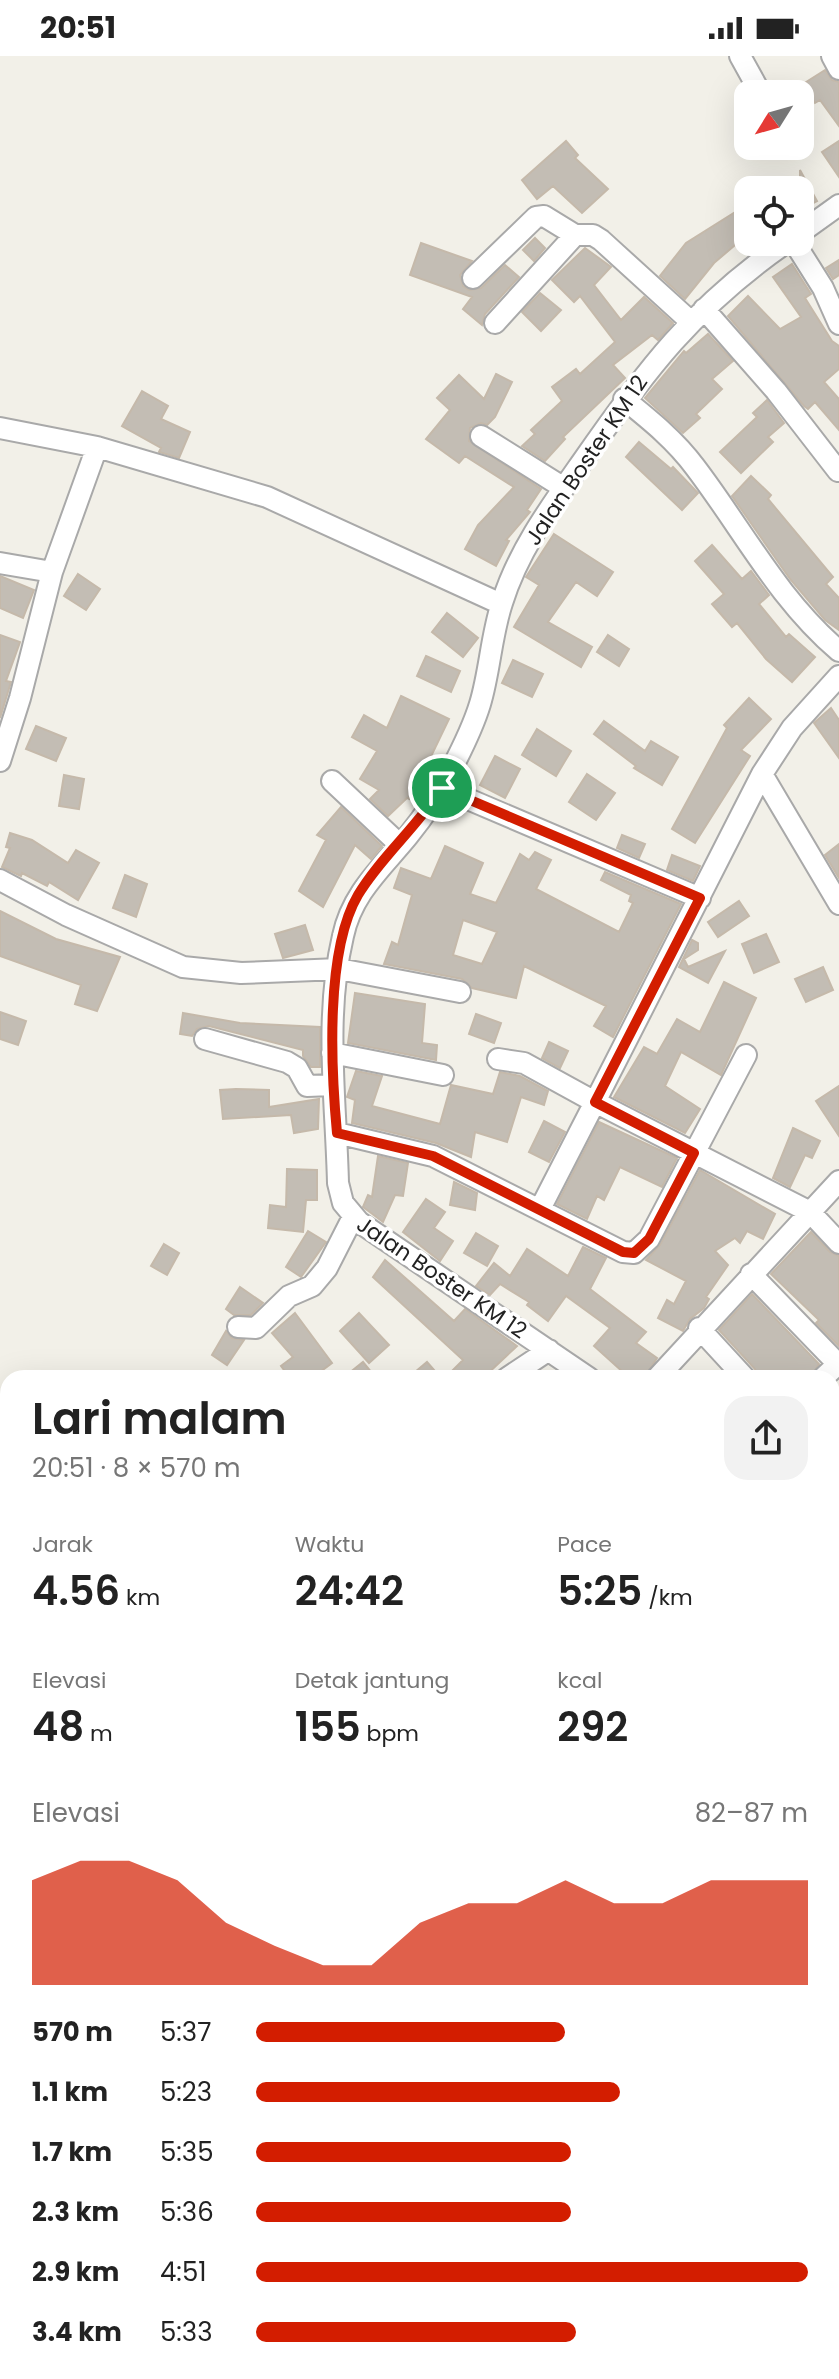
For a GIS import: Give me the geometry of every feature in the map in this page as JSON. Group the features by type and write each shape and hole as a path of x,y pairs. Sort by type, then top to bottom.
{"street":[{"path":"740,56 753,80"},
{"path":"832,56 839,69"},
{"path":"814,223 839,205"},
{"path":"473,278 536,217 544,216 575,235 593,235 697,315 776,391 838,471"},
{"path":"495,323 575,235"},
{"name":"Jalan Boster KM 12","path":"578,1370 353,1217 340,1195 332,1053 342,937 358,896 442,788 480,704 501,604 520,558 624,399 697,315 770,256"},
{"path":"803,256 823,288 839,324"},
{"path":"624,399 666,433 695,467 759,564 804,619 839,651"},
{"path":"0,428 97,447 267,497 501,604"},
{"path":"481,436 564,488"},
{"path":"0,761 20,698 52,572 97,447"},
{"path":"0,563 52,572"},
{"path":"540,1209 762,774 792,728 839,676"},
{"path":"762,774 839,904"},
{"path":"332,781 400,845"},
{"path":"442,788 700,898"},
{"path":"0,880 66,915 183,967 241,973 339,969 460,992"},
{"path":"205,1039 287,1062 297,1068 307,1086 332,1085"},
{"path":"332,1053 443,1075"},
{"path":"337,1133 433,1156 623,1252 634,1253 649,1239 746,1055"},
{"path":"498,1059 524,1063 810,1212 839,1243"},
{"path":"664,1370 699,1328 839,1181"},
{"path":"238,1327 256,1328 289,1296 312,1286 327,1268 353,1217"},
{"path":"751,1274 839,1363"},
{"path":"699,1328 738,1370"},
{"path":"519,1370 549,1350"}],"building":[{"path":"825,70 832,80 839,82 839,126 820,100 815,103 814,80 809,80"},
{"path":"566,141 578,155 575,158 608,189 582,213 553,186 537,199 522,180"},
{"path":"839,141 839,177 822,152"},
{"path":"734,213 734,246 714,263 685,299 660,276 686,243"},
{"path":"535,238 545,248 534,261 523,250"},
{"path":"421,243 472,261 460,275 463,286 469,290 481,288 505,265 519,277 485,314 482,325 463,309 472,297 410,275"},
{"path":"585,248 611,267 594,285 621,320 644,297 673,323 658,340 652,335 613,365 625,378 563,437 565,439 545,461 522,446 535,434 531,430 562,401 552,387 576,369 580,374 615,342 580,296 574,302 552,280"},
{"path":"839,260 839,275 833,279 826,268"},
{"path":"792,264 811,294 805,298 832,341 839,346 839,369 824,382 839,399 839,430 815,402 808,409 804,406 728,316 748,296 780,329 801,317 773,277"},
{"path":"540,293 561,310 541,331 522,312"},
{"path":"708,334 733,361 712,379 722,389 696,414 700,418 683,433 645,398 684,351 686,353"},
{"path":"496,374 512,382 495,417 487,425 481,423 470,428 469,441 541,489 527,510 530,512 506,540 509,541 496,566 465,549 478,525 514,487 465,456 459,463 426,439 450,410 437,398 459,375 484,399"},
{"path":"142,391 168,406 161,419 190,432 179,458 159,452 161,448 122,426"},
{"path":"767,400 784,423 768,437 773,442 741,473 720,452 757,417 753,413"},
{"path":"639,442 671,469 673,467 698,493 682,510 626,457"},
{"path":"751,476 771,495 768,499 833,577 826,584 839,598 839,630 825,620 790,579 732,496"},
{"path":"554,534 613,572 597,596 576,582 548,622 592,647 581,667 514,627 539,585 526,577"},
{"path":"712,545 742,579 751,571 769,595 759,604 786,637 789,634 815,657 792,682 766,659 737,623 732,627 712,604 724,594 695,561"},
{"path":"78,574 100,589 86,610 64,596"},
{"path":"0,576 34,590 23,618 0,608"},
{"path":"447,613 478,638 463,657 432,632"},
{"path":"0,635 20,642 6,681 11,682 0,718"},
{"path":"608,635 629,649 619,666 597,652"},
{"path":"426,656 460,671 451,692 417,676"},
{"path":"513,660 543,674 532,697 502,683"},
{"path":"401,696 449,719 423,773 432,777 426,789 417,802 407,798 388,816 370,799 379,790 360,779 377,751 352,737 364,715 387,728"},
{"path":"749,698 771,719 741,750 750,756 695,843 672,829 727,728 724,725"},
{"path":"831,708 839,720 839,758 814,723"},
{"path":"604,721 645,751 651,741 678,757 662,785 634,768 636,766 594,734"},
{"path":"36,726 66,738 56,761 26,749"},
{"path":"537,729 571,751 556,776 522,755"},
{"path":"495,756 520,769 505,798 480,785"},
{"path":"587,774 615,793 596,820 569,802"},
{"path":"64,775 84,779 79,809 59,806"},
{"path":"341,807 382,846 371,859 355,845 323,907 299,891 326,840 317,835"},
{"path":"10,833 32,840 68,863 76,850 99,863 78,900 49,882 47,886 2,867 10,848 6,847"},
{"path":"622,835 645,844 639,858 617,848"},
{"path":"839,844 839,878 825,855"},
{"path":"445,846 483,863 470,894 496,903 520,854 529,860 535,852 551,860 536,889 619,932 633,903 629,901 631,895 601,880 605,872 681,904 613,1037 594,1026 606,1006 524,966 516,998 472,988 462,979 384,964 392,942 398,945 412,895 394,888 401,868 431,879","holes":["463,920 497,932 482,964 453,955"]},
{"path":"672,855 700,866 693,881 667,870"},
{"path":"125,875 147,884 136,917 113,908"},
{"path":"739,901 749,916 718,937 708,922"},
{"path":"0,911 56,939 120,957 97,1011 75,1004 81,985 0,956"},
{"path":"305,925 313,950 283,958 275,934"},
{"path":"766,934 779,962 754,973 742,944"},
{"path":"692,940 698,943 698,950 684,959 688,967 725,951 708,983 679,967"},
{"path":"823,967 833,990 806,1002 795,979"},
{"path":"724,982 756,998 721,1075 681,1052 665,1086 700,1109 685,1133 614,1097 644,1047 657,1054 677,1019 700,1032"},
{"path":"355,993 425,1004 422,1043 437,1045 436,1060 348,1043"},
{"path":"0,1012 26,1021 18,1045 0,1039"},
{"path":"183,1013 240,1023 320,1027 320,1067 311,1067 303,1056 303,1050 209,1026 197,1029 192,1036 180,1034"},
{"path":"476,1014 501,1023 494,1043 469,1034"},
{"path":"549,1042 568,1051 560,1068 542,1058"},
{"path":"356,1071 382,1076 372,1106 440,1124 451,1085 493,1094 500,1072 520,1076 548,1091 544,1105 521,1097 507,1142 475,1132 471,1157 436,1143 352,1123 355,1100 347,1097"},
{"path":"839,1086 839,1136 816,1101"},
{"path":"220,1090 269,1090 269,1107 319,1099 318,1129 294,1133 291,1115 223,1119"},
{"path":"544,1121 565,1132 549,1162 529,1152"},
{"path":"599,1122 677,1158 662,1187 620,1167 604,1200 597,1196 587,1219 557,1204"},
{"path":"793,1128 820,1141 812,1158 805,1155 790,1187 773,1178"},
{"path":"378,1156 408,1163 403,1196 395,1195 383,1222 363,1207 368,1195 372,1197"},
{"path":"287,1169 317,1170 317,1200 306,1200 303,1232 268,1228 270,1205 286,1207"},
{"path":"700,1170 775,1214 763,1239 747,1231 740,1243 735,1238 715,1251 728,1265 706,1297 709,1299 704,1308 690,1319 683,1331 658,1318 667,1300 674,1304 686,1281 646,1260 660,1245"},
{"path":"454,1182 477,1193 475,1210 450,1205"},
{"path":"426,1199 445,1212 434,1228 453,1241 440,1261 403,1232"},
{"path":"308,1231 326,1242 301,1277 286,1267"},
{"path":"811,1232 830,1252 839,1256 839,1346 816,1323 819,1320 771,1274"},
{"path":"476,1233 498,1246 487,1266 464,1253"},
{"path":"164,1244 179,1253 167,1275 151,1266"},
{"path":"583,1247 606,1258 590,1289 646,1332 636,1343 657,1358 649,1370 621,1370 594,1346 610,1328 566,1296 548,1321 527,1305 529,1302 500,1284 490,1295 476,1286 494,1263 510,1276 527,1249 568,1276"},
{"path":"385,1260 454,1321 465,1309 517,1346 492,1370 453,1370 463,1360 373,1277"},
{"path":"240,1287 263,1303 251,1315 234,1315 226,1309"},
{"path":"752,1294 819,1364 815,1370 755,1370 719,1330"},
{"path":"295,1313 332,1363 323,1370 284,1370 281,1366 293,1357 272,1333"},
{"path":"359,1313 389,1345 369,1363 340,1331"},
{"path":"226,1331 232,1338 244,1340 227,1365 212,1355"},
{"path":"363,1362 370,1370 353,1370"},
{"path":"427,1362 434,1370 418,1370"}],"route":[{"path":"442,788 700,898 595,1102 694,1153 649,1239 634,1253 623,1252 433,1156 373,1139 337,1133 332,1053 342,937 349,914 370,878 408,837 442,788"}]}
